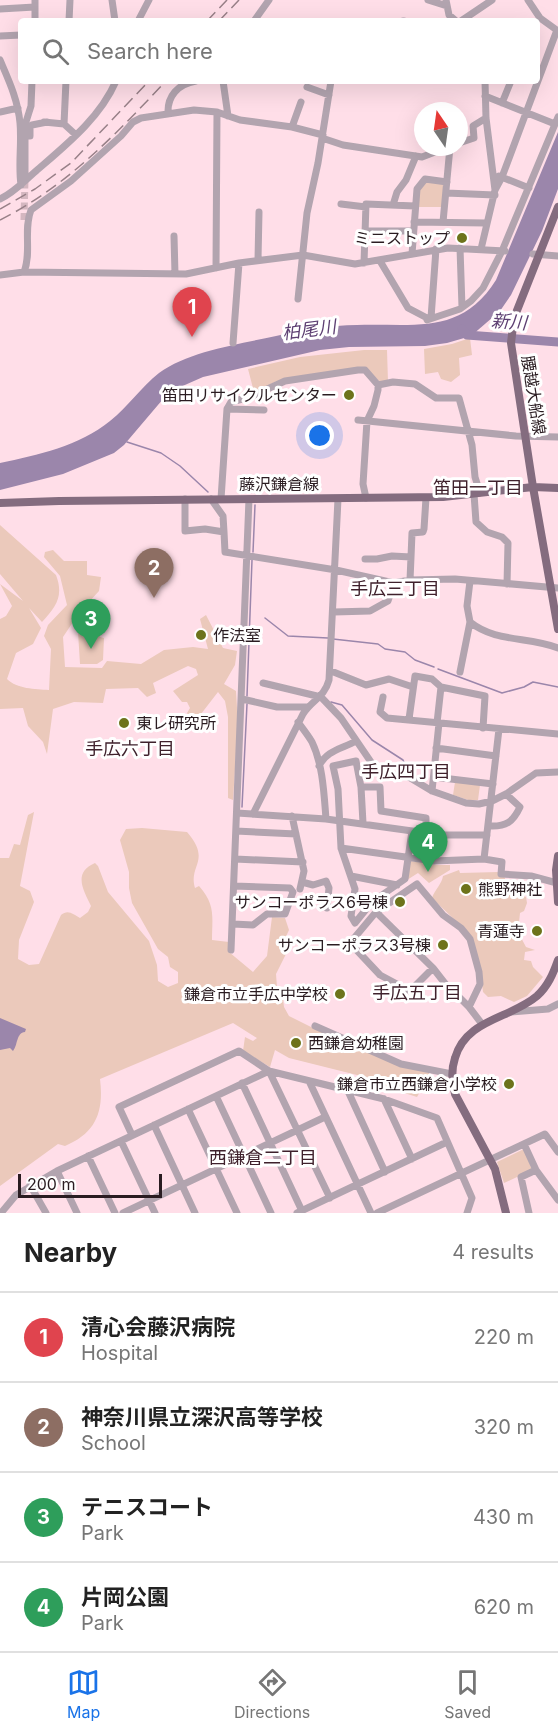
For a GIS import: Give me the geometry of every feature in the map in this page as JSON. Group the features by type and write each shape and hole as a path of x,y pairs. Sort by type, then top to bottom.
{"main road":[{"name":"腰越大船線","path":"558,207 536,254 514,318 511,339 533,487 554,587 558,629"},
{"name":"藤沢鎌倉線","path":"0,503 185,499 426,498 533,487 558,488"},
{"path":"558,856 558,902"},
{"path":"506,1213 502,1191 491,1160 458,1099 452,1074 459,1047 469,1034 482,1024 536,996 550,980 558,960"}],"street":[{"path":"69,18 70,0"},
{"path":"112,0 115,18"},
{"path":"256,18 269,0"},
{"path":"428,0 447,3 449,15 452,18"},
{"path":"467,18 492,0"},
{"path":"528,0 537,18"},
{"path":"140,18 150,3"},
{"path":"145,18 150,3"},
{"path":"0,9 35,4"},
{"path":"540,20 558,31 540,77"},
{"path":"0,36 18,35"},
{"path":"0,60 18,108 21,185"},
{"path":"28,175 25,125 31,106 32,84"},
{"path":"64,124 66,84"},
{"path":"0,199 17,189 28,175 76,135 105,101 114,84"},
{"path":"168,114 169,99 184,84"},
{"path":"223,84 228,116"},
{"path":"298,299 307,213 331,84"},
{"path":"484,84 495,192"},
{"path":"502,103 510,84"},
{"path":"481,249 495,192 537,84"},
{"path":"307,87 329,95"},
{"path":"380,261 408,308 429,319 462,308 471,302 483,288 503,251 557,121 485,96"},
{"path":"292,127 301,102"},
{"path":"0,112 18,108"},
{"path":"24,272 28,263 28,222 31,210 79,174 137,120 194,110 217,112 240,120 292,127 322,136 343,146 414,156"},
{"path":"216,268 217,112"},
{"path":"28,115 36,121 64,124 76,135"},
{"path":"468,140 474,138 473,126 486,118"},
{"path":"28,175 30,127 47,122"},
{"path":"393,205 396,192 406,180 416,156 425,156"},
{"path":"444,222 448,156"},
{"path":"494,174 529,188"},
{"path":"412,254 417,189 425,179 447,182"},
{"path":"446,193 495,192"},
{"path":"341,204 366,207"},
{"path":"364,263 366,204 415,206"},
{"path":"258,260 259,212"},
{"path":"24,220 24,272"},
{"path":"365,231 444,222 486,223"},
{"path":"174,236 175,274"},
{"path":"460,248 462,308"},
{"path":"0,275 24,272 175,274 303,255 349,263 364,263 436,249 503,251"},
{"path":"429,319 436,249"},
{"path":"536,254 558,256"},
{"path":"233,343 240,263"},
{"path":"366,498 363,484 367,421 376,399 378,385 365,370 285,381 250,397 233,400 229,404 216,499 223,516 225,552 336,570 394,583 410,580 470,581 554,587"},
{"path":"378,385 393,382 415,384 436,398 459,398 469,431 477,494 476,522 487,532 506,539 509,545 507,584"},
{"path":"227,409 264,410"},
{"path":"358,420 558,437"},
{"path":"410,580 412,533 424,529 426,498"},
{"path":"185,499 185,531 205,529 224,532"},
{"path":"231,950 249,499"},
{"path":"253,814 298,722 307,707 321,697 328,685 331,671 338,499"},
{"path":"365,559 377,560 392,556 411,557"},
{"path":"460,672 470,622 467,606 470,581"},
{"path":"334,612 374,610 388,601 394,583"},
{"path":"470,622 478,628 504,638 546,643 558,648"},
{"path":"331,671 366,685 390,679 413,687"},
{"path":"409,719 415,676 432,679 441,687 486,696 483,728"},
{"path":"263,684 321,697 341,718 373,765 388,775 407,776 432,791 466,803 479,804 492,801 536,773 558,772"},
{"path":"432,791 441,687"},
{"path":"383,697 380,712 387,717 558,734"},
{"path":"242,699 277,707 307,707"},
{"path":"298,722 312,744 319,766 326,819"},
{"path":"484,859 499,729"},
{"path":"319,766 325,756 356,741"},
{"path":"436,748 496,756"},
{"path":"363,824 361,787 356,761 333,766 338,789 341,848 355,889 351,916 355,923 372,902 405,879 412,831"},
{"path":"434,777 493,784"},
{"path":"361,787 380,787 381,811 426,818 426,833"},
{"path":"489,826 501,826 515,819 520,807 506,794"},
{"path":"237,813 339,820 441,835 487,835"},
{"path":"292,816 303,862 301,886 326,881 329,888 327,908"},
{"path":"236,831 296,834"},
{"path":"341,848 434,861 484,859 502,862 501,874 531,876 557,883"},
{"path":"235,859 303,862"},
{"path":"351,876 397,885"},
{"path":"433,968 410,991 380,975 350,943 376,912 417,884 443,915 471,939 480,984 469,1007"},
{"path":"232,924 253,925 267,914 285,914 293,892 291,888 234,886"},
{"path":"376,912 433,968 452,996 469,1007 482,1024"},
{"path":"508,1012 548,1009 558,1004"},
{"path":"315,1026 401,1064 452,1074"},
{"path":"132,1135 119,1107 238,1051 269,1071 384,1099 437,1118 472,1198 468,1210 458,1213"},
{"path":"3,1212 16,1195 30,1185 269,1071"},
{"path":"269,1071 330,1198"},
{"path":"309,1081 371,1213"},
{"path":"242,1083 300,1212 447,1142"},
{"path":"347,1089 385,1172"},
{"path":"216,1096 271,1213"},
{"path":"384,1099 412,1159"},
{"path":"188,1109 237,1213"},
{"path":"123,1213 325,1117"},
{"path":"154,1125 195,1213"},
{"path":"377,1213 545,1134 558,1152"},
{"path":"121,1140 155,1213"},
{"path":"524,1144 536,1170 558,1200"},
{"path":"88,1156 115,1213"},
{"path":"529,1213 521,1178 536,1170"},
{"path":"57,1171 77,1213"},
{"path":"30,1185 46,1213"}],"shaded area":[{"path":"426,182 444,184 442,207 418,207 419,190"},
{"path":"470,338 472,355 459,358 460,375 451,382 441,379 438,372 425,374 424,349"},
{"path":"364,350 387,350 388,382 380,382 369,371 277,381 254,392 248,369 300,357"},
{"path":"0,525 56,575 59,589 55,606 42,622 29,608 41,628 33,644 16,653 7,679 16,685 49,690 51,649 44,636 48,625 67,605 60,576 44,557 45,552 53,550 64,561 87,561 87,575 101,577 99,591 79,613 100,613 100,637 104,638 103,660 97,664 80,664 77,616 63,637 65,667 102,668 107,661 141,664 164,650 193,647 208,649 200,619 206,615 223,648 237,651 235,665 224,684 236,691 238,724 233,800 228,798 228,717 225,701 218,692 194,723 187,713 190,708 187,702 182,702 173,691 198,675 196,669 188,666 153,683 156,693 147,697 138,688 106,689 103,703 74,702 53,709 47,754 43,742 28,726 23,708 0,709 0,619 6,616 12,606 0,584 23,601 0,574"},
{"path":"455,782 480,785 478,800 468,800 453,795"},
{"path":"34,812 20,886 30,891 34,902 19,940 18,959 29,965 39,964 61,915 68,912 80,918 88,912 91,906 83,888 82,877 88,867 95,863 108,892 149,941 157,965 158,981 168,987 178,983 178,972 170,967 168,957 158,949 132,903 129,872 120,840 126,829 187,832 199,856 194,874 195,888 199,886 211,905 212,940 229,942 229,952 253,972 267,956 272,917 285,918 289,930 283,943 288,950 276,974 277,987 282,991 284,1007 289,1016 319,1031 429,1073 431,1085 428,1091 421,1090 417,1097 376,1084 365,1077 289,1058 275,1050 270,1067 243,1051 245,1037 253,1041 257,1038 233,1023 100,1079 101,1102 91,1128 76,1141 65,1146 58,1144 0,1186 0,858 9,858 14,844 20,845 28,815"},
{"path":"410,861 450,865 450,870 429,883 418,873 407,880"},
{"path":"459,870 460,873 499,872 505,878 511,891 526,897 527,903 524,911 520,913 518,932 526,947 535,950 525,952 524,960 531,961 533,967 543,977 527,996 514,1002 501,996 488,997 483,992 480,968 461,926 432,898 443,876"},
{"path":"524,1149 532,1170 504,1183 497,1162"}],"water":[{"name":"柏尾川","path":"558,132 558,189 542,231 511,295 500,311 471,336 425,346 349,347 320,350 203,377 169,392 124,445 114,453 63,474 0,490 0,463 43,453 72,443 98,430 117,415 159,373 185,359 231,345 306,330 347,325 435,323 468,310 482,298 496,280"},
{"path":"0,1018 26,1029 19,1037 13,1051 10,1048 0,1050"}],"waterway":[{"name":"新川","path":"462,329 467,335 558,342"},
{"path":"127,442 161,453 180,466 208,492"},
{"path":"253,552 255,505"},
{"path":"247,696 252,560"},
{"path":"265,618 288,636 328,638"},
{"path":"333,639 378,644 385,649 405,652 415,660 434,667"},
{"path":"438,669 502,693 533,682 558,687"},
{"path":"331,702 342,705 372,740 403,760 409,773"},
{"path":"242,807 247,704"}],"tunnel":[{"path":"24,220 25,178"}],"railway":[{"path":"210,18 227,0"},
{"path":"222,18 239,0"},
{"path":"0,209 35,189 71,163 146,84"},
{"path":"0,220 47,192 89,158 163,84"}],"place":[{"name":"ミニストップ","path":"462,238"},
{"name":"清心会藤沢病院","path":"192,337"},
{"name":"笛田リサイクルセンター","path":"349,395"},
{"name":"神奈川県立深沢高等学校","path":"154,598"},
{"name":"作法室","path":"201,635"},
{"name":"テニスコート","path":"91,649"},
{"name":"東レ研究所","path":"124,723"},
{"name":"片岡公園","path":"428,872"},
{"name":"熊野神社","path":"466,889"},
{"name":"サンコーポラス6号棟","path":"400,902"},
{"name":"青蓮寺","path":"537,931"},
{"name":"サンコーポラス3号棟","path":"443,945"},
{"name":"鎌倉市立手広中学校","path":"340,994"},
{"name":"西鎌倉幼稚園","path":"296,1043"},
{"name":"鎌倉市立西鎌倉小学校","path":"509,1084"}],"district":[{"name":"笛田一丁目","path":"478,488"},
{"name":"手広三丁目","path":"395,589"},
{"name":"手広六丁目","path":"130,749"},
{"name":"手広四丁目","path":"406,772"},
{"name":"手広五丁目","path":"417,993"},
{"name":"西鎌倉二丁目","path":"263,1158"}]}
